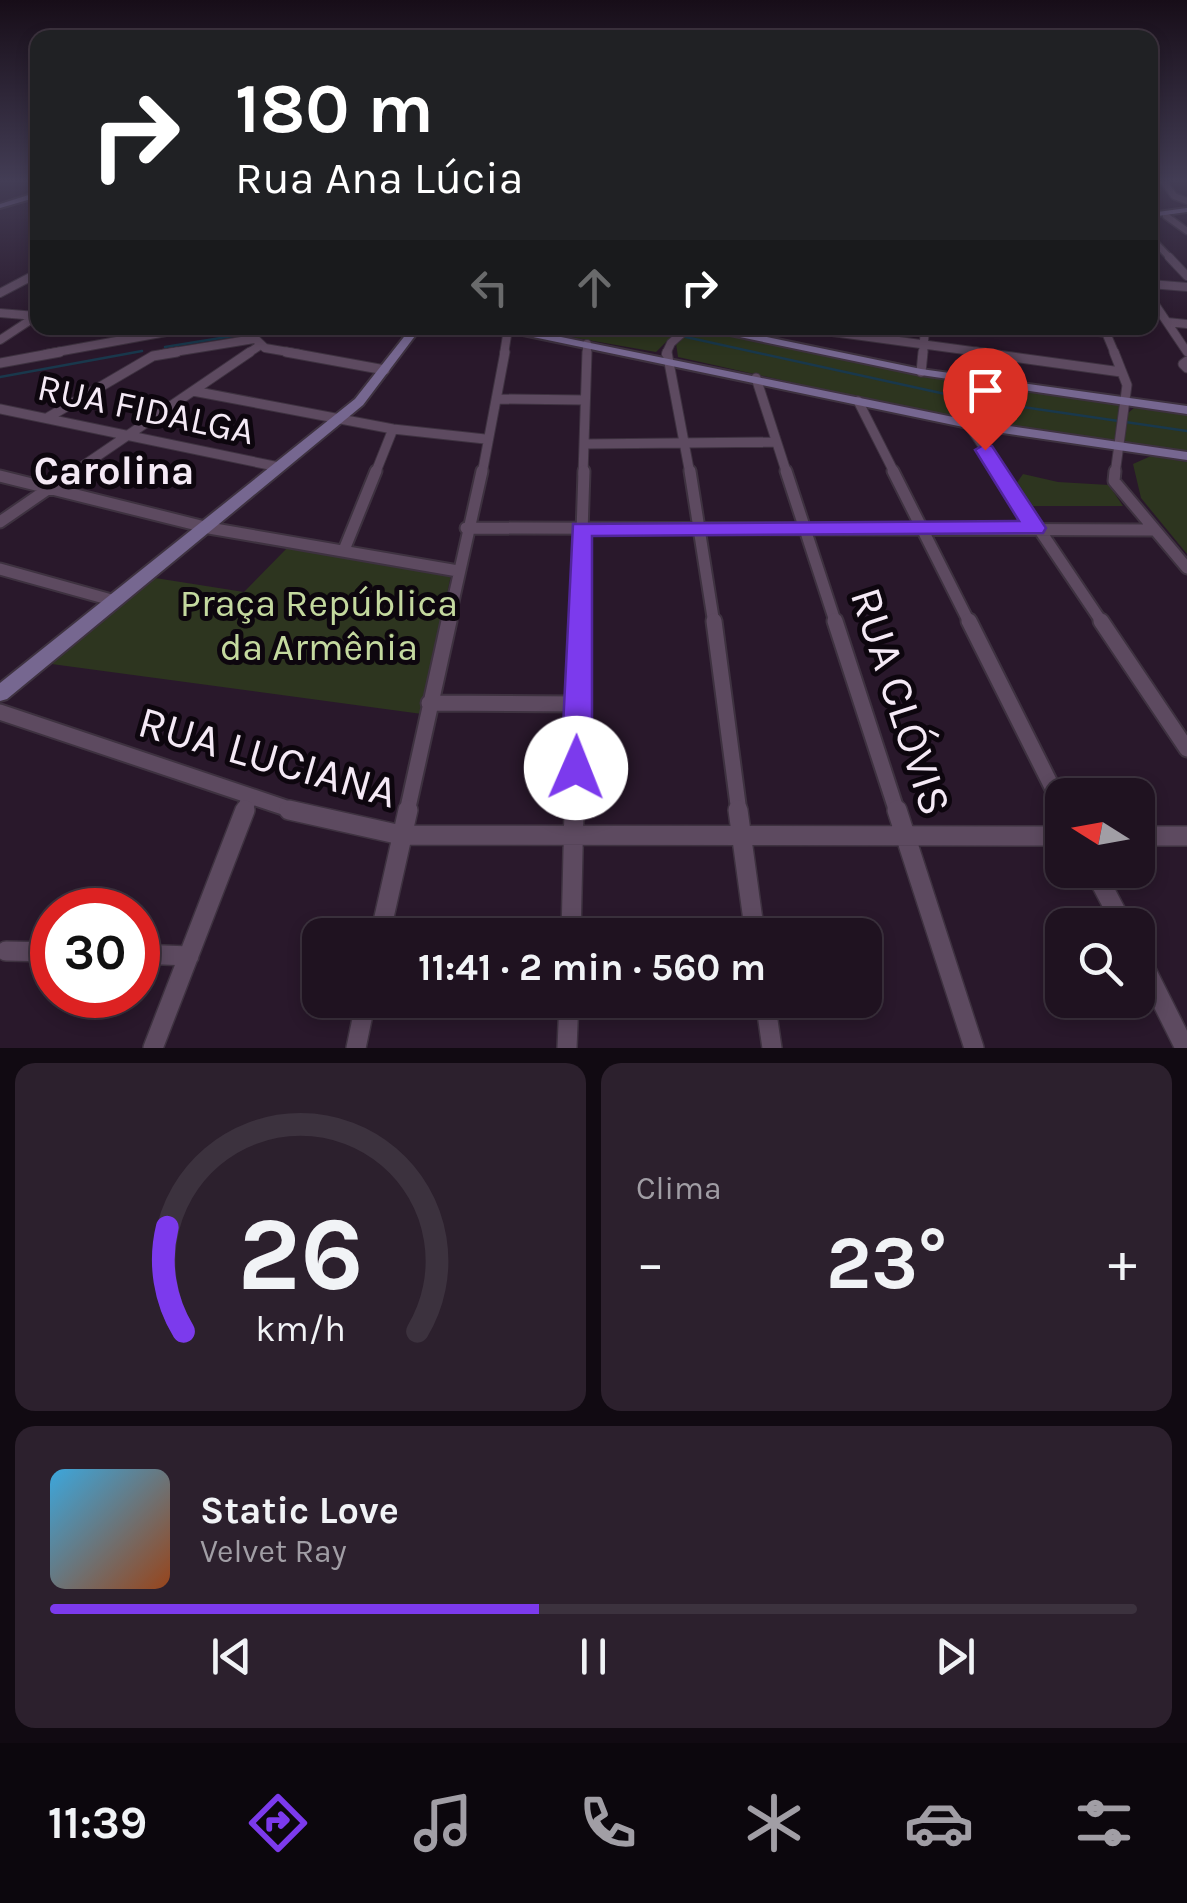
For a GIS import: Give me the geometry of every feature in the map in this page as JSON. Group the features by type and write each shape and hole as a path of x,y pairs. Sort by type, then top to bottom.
{"main road":[{"path":"0,694 339,419 385,370 411,335"},
{"path":"541,335 968,424 1187,456"},
{"path":"744,335 1124,413 1187,410"}],"street":[{"path":"1158,245 1187,276"},
{"path":"1158,249 1162,249"},
{"path":"0,293 30,278"},
{"path":"1158,291 1187,287"},
{"path":"1158,307 1187,352"},
{"path":"0,314 30,317"},
{"path":"0,326 30,319"},
{"path":"0,340 30,321"},
{"path":"1166,322 1187,324"},
{"path":"0,363 130,335"},
{"path":"149,335 153,356"},
{"path":"250,335 256,343"},
{"path":"384,918 466,528 498,399 505,335"},
{"path":"680,335 667,348 667,361 701,526 753,918"},
{"path":"856,335 1121,372"},
{"path":"921,372 926,335"},
{"path":"1108,335 1127,385 1114,481 1187,568"},
{"path":"0,522 193,391 256,343"},
{"path":"47,418 153,356 256,343 385,370"},
{"path":"571,918 587,344"},
{"name":"RUA CLÓVIS","path":"756,378 974,1048"},
{"path":"193,391 393,429 486,439"},
{"path":"498,399 585,400"},
{"path":"858,401 1047,778"},
{"name":"RUA FIDALGA","path":"0,410 280,467"},
{"path":"968,424 1187,749"},
{"path":"344,550 393,429"},
{"path":"584,444 776,442"},
{"path":"0,476 209,528 458,571"},
{"path":"466,528 919,526 1154,530"},
{"path":"0,569 115,601"},
{"path":"429,702 578,704"},
{"name":"RUA LUCIANA","path":"0,712 250,796 359,828 401,835 574,832 1045,836"},
{"path":"153,1048 250,796"},
{"path":"1155,836 1187,836"},
{"path":"6,951 30,952"},
{"path":"160,955 189,956"},
{"path":"1155,988 1185,1048"},
{"path":"356,1048 362,1018"},
{"path":"567,1048 568,1018"},
{"path":"768,1018 772,1048"}],"green space":[{"path":"559,335 673,335 656,352"},
{"path":"685,335 727,335 930,377 1126,405 1128,413 1134,408 1187,415 1187,453 969,422 678,357 676,343"},
{"path":"1151,456 1187,462 1187,554 1141,498 1133,464"},
{"path":"1023,474 1058,482 1109,485 1123,506 1033,506 1016,484"},
{"name":"Praça República da Armênia","path":"290,545 451,575 422,714 44,663 149,577 244,592"}],"waterway":[{"path":"165,347 239,335"},
{"path":"677,335 968,399 1187,431"},
{"path":"0,377 142,351"}],"district":[{"name":"Carolina","path":"114,470"}],"route":[{"path":"576,768 581,529 1035,528 985,450"}]}
